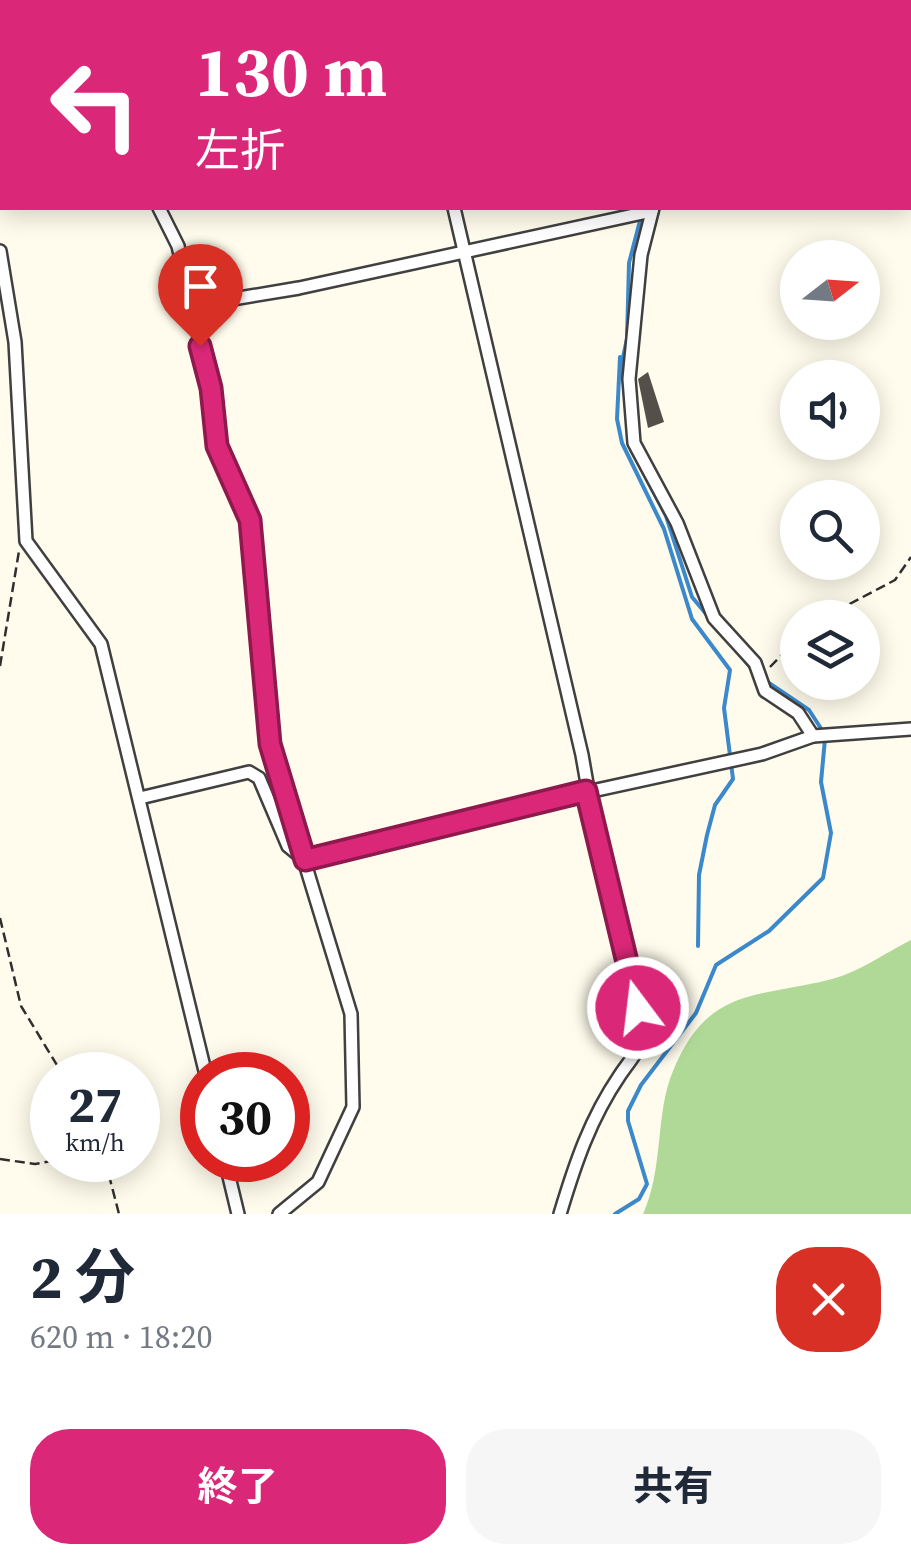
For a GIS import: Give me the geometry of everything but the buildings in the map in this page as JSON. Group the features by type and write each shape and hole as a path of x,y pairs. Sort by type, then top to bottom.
{"street":[{"path":"159,210 178,246 211,388 214,434 250,520 270,744 348,998 356,1091 318,1182 279,1214"},
{"path":"454,210 644,1034 577,1155 560,1214"},
{"path":"191,306 299,288 648,210"},
{"path":"653,210 637,288 628,379 631,432 640,461 677,523 714,618 762,676 765,691 803,718 813,736"},
{"path":"0,251 15,342 26,541 101,644 201,1052"},
{"path":"305,860 586,791 767,753 813,736 911,729"},
{"path":"140,798 249,772 260,778 288,846 305,860"},
{"path":"230,1182 238,1214"}],"path":[{"path":"0,666 18,554 26,541"},
{"path":"857,600 895,580 911,557"},
{"path":"762,676 780,657"},
{"path":"0,918 21,1006 48,1052"},
{"path":"0,1160 30,1163"},
{"path":"110,1182 119,1214"}],"green space":[{"path":"911,940 911,1214 643,1214 654,1178 667,1087 686,1044 701,1024 736,1001 839,977"}],"waterway":[{"path":"629,444 622,362 627,339 629,263 641,217"},
{"path":"620,357 617,419 622,443 664,529 692,619 730,670 724,708 733,779 715,805 707,835 699,875 698,946"},
{"path":"633,453 666,516 692,597 755,673"},
{"path":"766,681 809,710 822,730"},
{"path":"615,1214 639,1199 647,1184 628,1121 628,1111 641,1085 696,1013 716,965 769,931 823,878 831,833 821,782 825,739"}],"route":[{"path":"200,346 211,388 217,446 250,520 270,744 305,860 586,791 638,1008"}]}
